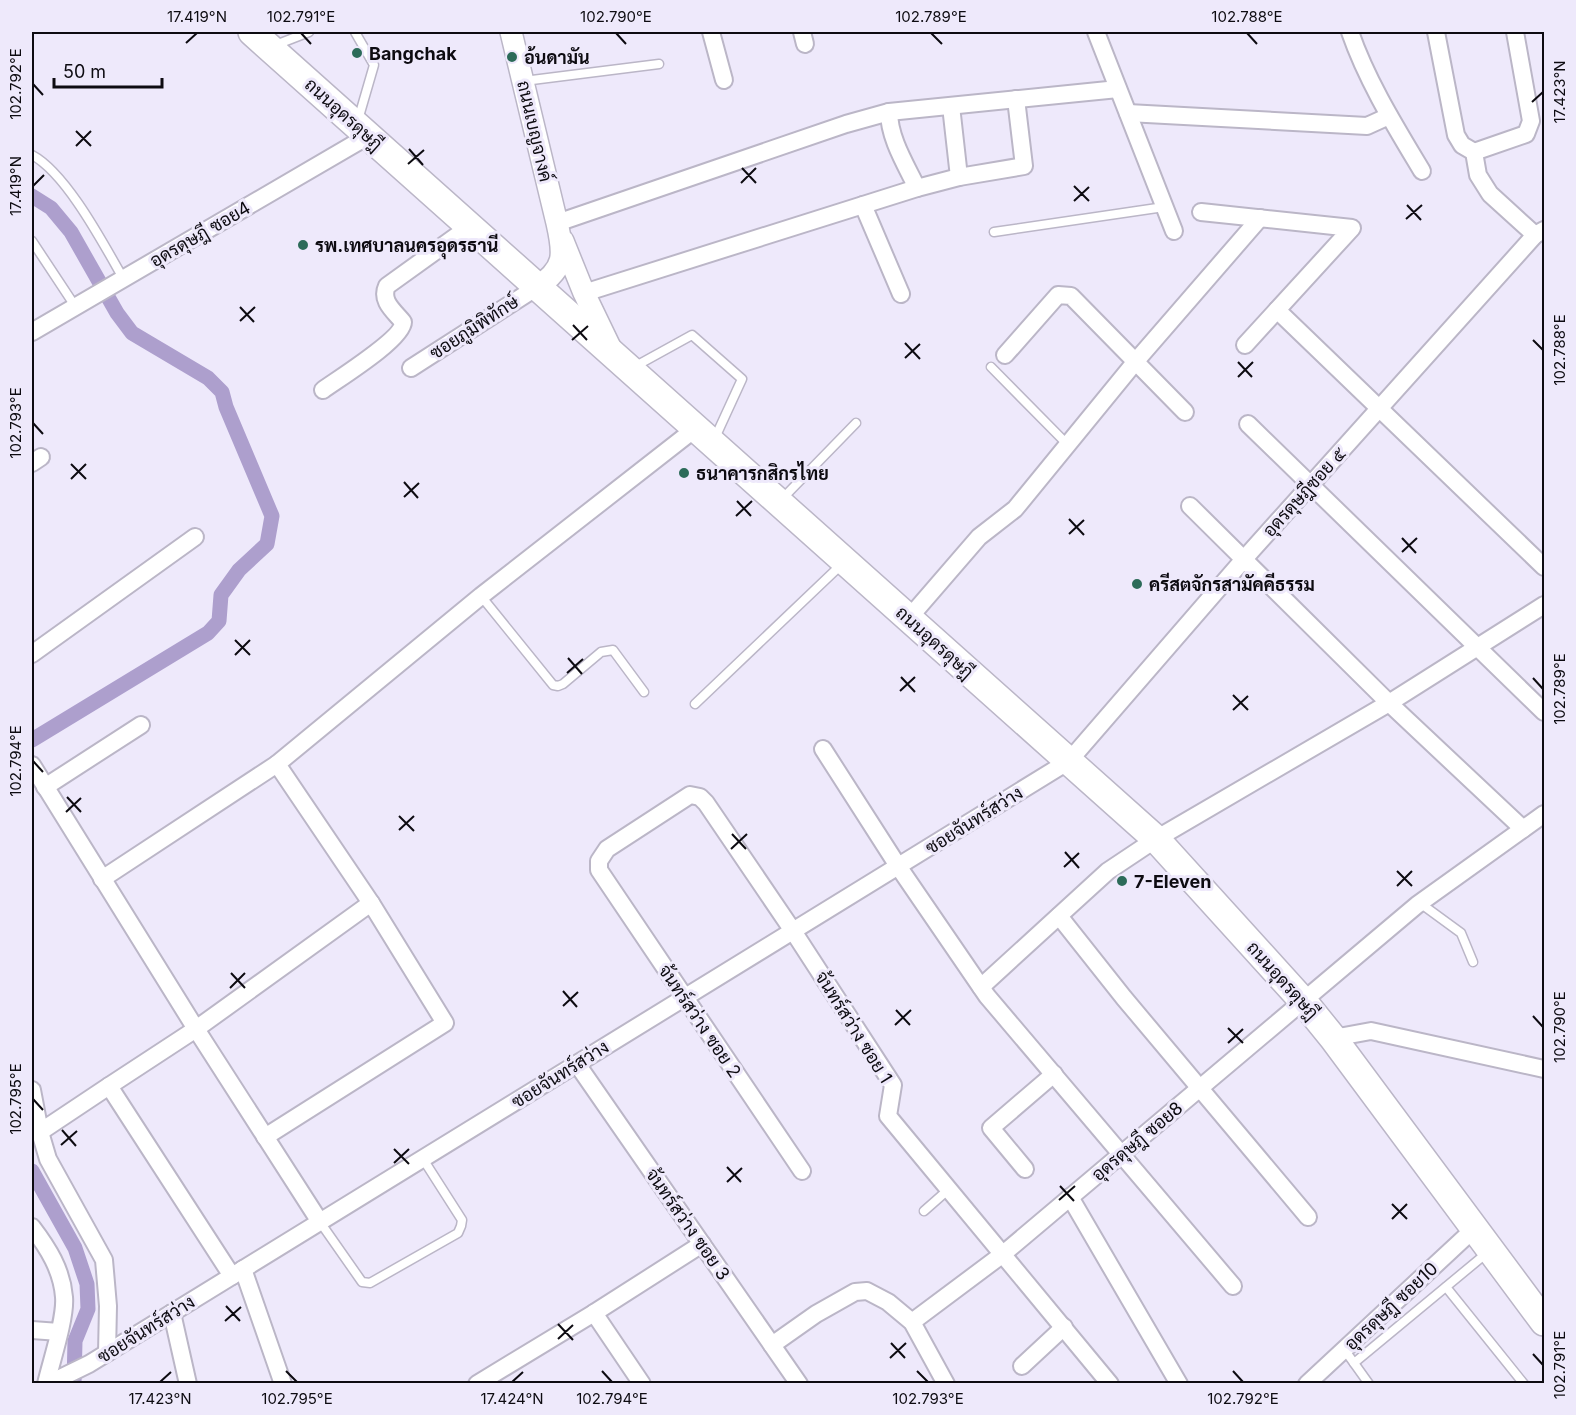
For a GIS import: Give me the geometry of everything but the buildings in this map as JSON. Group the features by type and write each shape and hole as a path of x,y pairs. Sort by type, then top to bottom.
{"main road":[{"name":"ถนนอุดรดุษฎี","path":"261,39 1156,839 1303,1001 1333,1038 1545,1322"}],"street":[{"name":"ถนนเบญจางค์","path":"511,32 562,251 557,269 551,278 537,287"},
{"path":"711,32 724,80"},
{"path":"1096,32 1174,231"},
{"path":"1350,32 1357,53 1389,116 1422,171"},
{"path":"1436,32 1456,135 1462,145 1474,152 1526,134 1531,121 1515,32"},
{"path":"558,226 846,124 889,112 1118,89"},
{"path":"584,293 917,188 959,177 1024,166 1016,99"},
{"path":"951,106 959,177"},
{"path":"889,112 889,123 895,141 917,188"},
{"path":"1128,113 1367,126 1389,116"},
{"name":"อุดรดุษฎี ซอย4","path":"32,332 362,131"},
{"path":"1474,152 1478,175 1490,194 1540,232"},
{"path":"863,205 901,294"},
{"path":"1201,212 1352,228 1245,345"},
{"path":"909,618 979,537 1015,510 1136,361 1260,219"},
{"name":"ถนนเบญจางค์","path":"558,226 584,293 622,362"},
{"path":"323,390 379,351 401,331 403,322 384,299 387,286 470,227"},
{"name":"อุดรดุษฎีซอย ๕","path":"1069,761 1244,559 1540,232"},
{"name":"ซอยภูมิพิทักษ์","path":"411,368 537,287"},
{"path":"1005,355 1058,295 1071,296 1185,412"},
{"path":"1277,310 1381,407 1545,567"},
{"path":"1248,424 1545,712"},
{"path":"102,879 277,764 482,596 705,436"},
{"path":"1190,506 1389,703 1523,829"},
{"path":"32,654 195,537"},
{"path":"981,987 1108,871 1156,839 1389,703 1545,604"},
{"path":"45,787 141,725"},
{"path":"824,749 898,866 981,987 1233,1286"},
{"name":"ซอยจันทร์สว่าง","path":"50,1382 89,1364 1069,761"},
{"path":"265,1137 445,1023 371,903 277,764"},
{"path":"32,765 196,1029 320,1221"},
{"name":"จ้นทร์สว่าง ซอย 1","path":"599,870 599,861 607,849 690,795 700,797 706,803 893,1085 888,1116 1110,1383"},
{"name":"อุดรดุษฎี ซอย8","path":"912,1323 1003,1254 1420,903 1545,814"},
{"name":"จ้นทร์สว่าง ซอย 2","path":"599,870 802,1171"},
{"path":"40,1132 196,1029 371,903"},
{"path":"1059,916 1124,998 1308,1217"},
{"path":"1333,1038 1371,1031 1545,1069"},
{"name":"จ้นทร์สว่าง ซอย 3","path":"577,1064 799,1383"},
{"path":"1025,1169 992,1128 1054,1074"},
{"path":"109,1086 238,1272 283,1383"},
{"path":"32,1090 48,1159 104,1260 108,1306 107,1353"},
{"path":"1070,1197 1179,1383"},
{"path":"32,1227 47,1247 60,1274 65,1299 50,1382"},
{"name":"อุดรดุษฎี ซอย10","path":"1307,1383 1349,1356 1475,1228"},
{"path":"482,1382 702,1244"},
{"path":"772,1345 816,1314 855,1292 867,1291 879,1296 912,1323 946,1383"},
{"path":"172,1313 189,1383"},
{"path":"594,1313 642,1383"},
{"path":"1022,1366 1064,1327"},
{"path":"32,1330 59,1332"}],"lane":[{"path":"261,39 309,32"},
{"path":"355,32 374,65 362,131"},
{"path":"524,81 659,64"},
{"path":"32,155 51,168 95,229 119,280"},
{"path":"994,232 1164,207"},
{"path":"32,241 75,306"},
{"path":"622,362 693,335 742,379 705,436"},
{"path":"991,367 1068,445"},
{"path":"779,502 856,423"},
{"path":"695,704 845,561"},
{"path":"482,596 553,685 563,684 601,652 612,650 644,692"},
{"path":"1420,903 1461,933 1473,962"},
{"path":"320,1221 362,1282 370,1283 458,1233 462,1220 423,1159"},
{"path":"924,1211 949,1189"},
{"path":"1369,1383 1349,1356 1446,1287 1491,1250"},
{"path":"1446,1287 1524,1383"}],"waterway":[{"path":"32,196 51,208 71,232 117,313 132,333 208,378 222,392 226,407 272,516 267,544 239,570 221,595 219,621 208,633 32,740"},
{"path":"32,1171 75,1248 87,1284 88,1309 75,1341 74,1384"}],"place":[{"name":"Bangchak","path":"357,53"},
{"name":"อ้นดามัน","path":"512,57"},
{"name":"รพ.เทศบาลนครอุดรธานี","path":"303,245"},
{"name":"ธนาคารกสิกรไทย","path":"684,473"},
{"name":"ครีสตจักรสามัคคีธรรม","path":"1137,584"},
{"name":"7-Eleven","path":"1122,881"}]}
